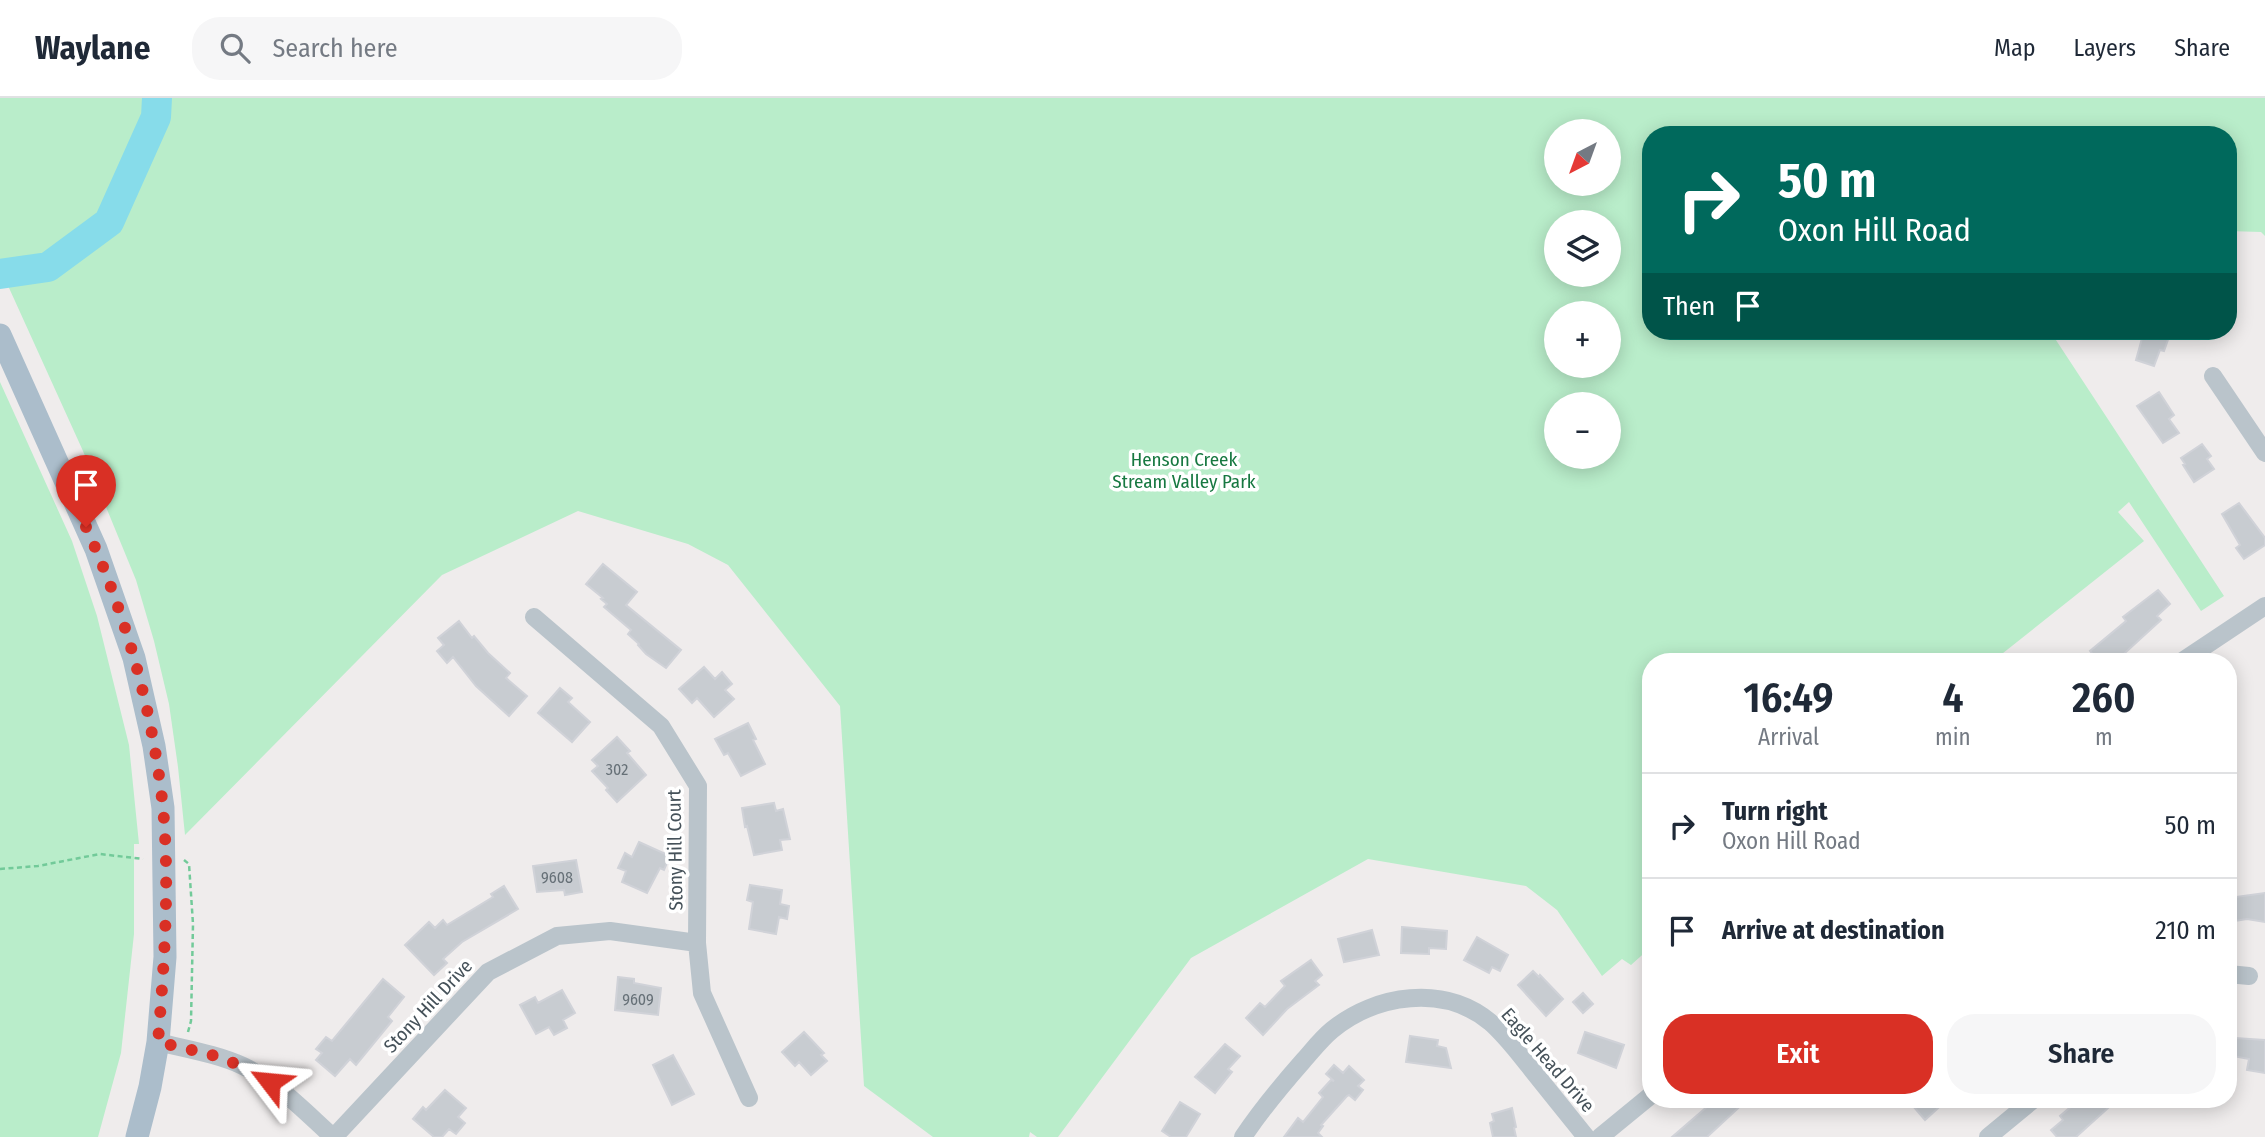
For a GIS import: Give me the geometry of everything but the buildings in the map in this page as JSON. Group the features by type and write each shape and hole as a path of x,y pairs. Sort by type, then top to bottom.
{"main road":[{"path":"0,335 96,549 134,658 154,746 163,808 164,957 158,1042 137,1137"}],"street":[{"path":"2213,376 2265,453"},
{"path":"2195,653 2265,606"},
{"name":"Stony Hill Court","path":"534,617 662,726 698,786 697,943 702,993 749,1098"},
{"name":"Stony Hill Drive","path":"334,1137 488,972 557,936 610,931 697,943"},
{"path":"2237,975 2249,976"},
{"name":"Eagle Head Drive","path":"1243,1137 1268,1101 1331,1031 1371,1007 1416,997 1448,1000 1477,1013 1491,1023 1586,1137"},
{"path":"158,1042 242,1066 270,1082 334,1137"},
{"path":"1600,1137 1642,1103"},
{"path":"1988,1137 2023,1108"}],"path":[{"path":"0,869 38,866 100,854 145,859 180,857 189,864 193,924 191,1021 185,1049"}],"green space":[{"name":"Henson Creek Stream Valley Park","path":"0,98 2265,98 2265,236 2261,232 2237,231 2237,126 1642,126 1642,340 2056,340 2224,596 2201,611 2129,502 2118,512 2144,541 2003,653 1642,653 1642,955 1631,965 1622,959 1602,976 1557,910 1526,886 1368,859 1191,958 1058,1137 1037,1137 1030,1132 1029,1137 933,1137 864,1086 840,706 728,565 688,544 578,511 442,575 185,835 169,704 136,580 83,451 0,268"},
{"path":"0,382 72,541 97,616 129,745 139,844 134,844 134,934 121,1053 98,1137 0,1137"}],"waterway":[{"path":"0,274 48,267 109,222 156,117 157,98"}],"route":[{"path":"86,527 134,658 154,746 163,808 164,957 158,1042 209,1054 242,1066 270,1082"}]}
